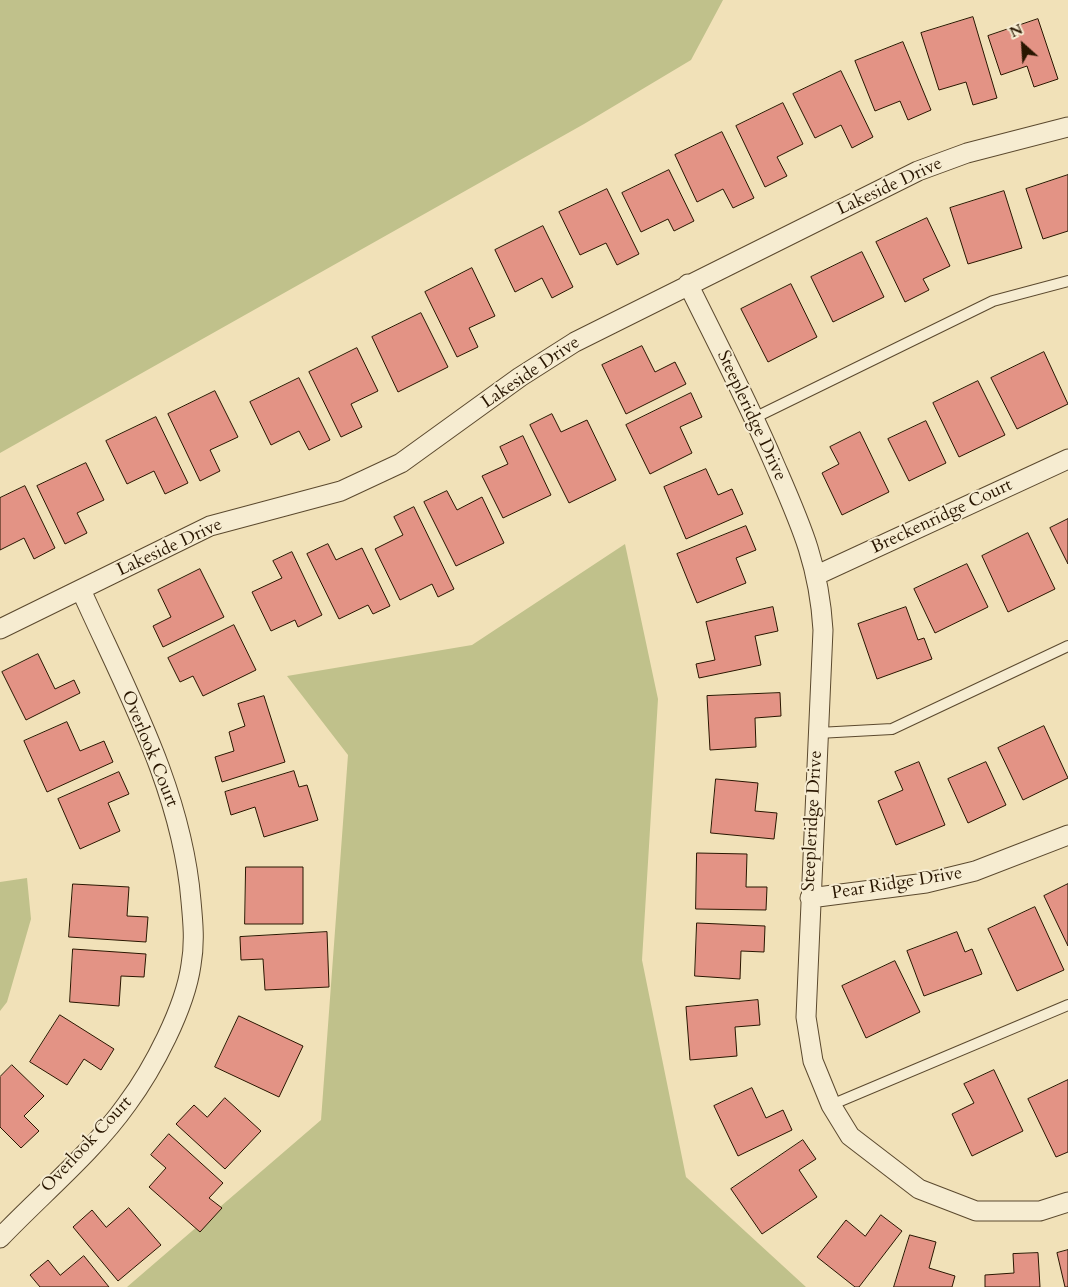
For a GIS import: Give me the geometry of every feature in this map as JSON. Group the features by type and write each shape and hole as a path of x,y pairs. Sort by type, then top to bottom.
{"street":[{"name":"Lakeside Drive","path":"0,629 210,526 341,491 401,463 520,377 574,342 918,170 967,153 1068,127"},
{"name":"Steepleridge Drive","path":"688,284 754,418 806,536 817,575 823,630 806,1017 812,1061 831,1105 850,1136 919,1189 976,1211 1040,1211 1068,1202"},
{"name":"Breckenridge Court","path":"817,575 1068,459"},
{"name":"Overlook Court","path":"0,1238 86,1151 127,1105 154,1063 177,1012 191,966 194,934 190,888 181,832 163,773 81,590"},
{"name":"Pear Ridge Drive","path":"810,898 926,883 975,871 1068,835"}],"lane":[{"path":"754,418 993,301 1068,281"},
{"path":"818,733 892,728 1068,646"},
{"path":"831,1105 1068,1005"}],"green space":[{"path":"0,0 723,0 691,60 584,124 0,453"},
{"path":"625,544 658,699 642,960 686,1177 806,1287 127,1287 321,1120 348,755 287,676 472,645"},
{"path":"27,878 31,919 7,1002 0,1011 0,882"}],"building":[{"path":"973,17 997,98 973,105 966,82 939,90 921,33"},
{"path":"1038,19 1058,79 1034,87 1027,66 1001,75 988,36"},
{"path":"903,42 931,110 908,120 900,101 875,111 855,61"},
{"path":"841,71 873,137 852,148 841,125 815,138 793,94"},
{"path":"783,103 803,144 777,157 787,176 765,187 736,126"},
{"path":"722,132 754,198 733,208 723,189 697,202 675,155"},
{"path":"669,170 694,221 674,231 668,219 641,232 622,193"},
{"path":"1068,175 1068,231 1043,239 1026,189"},
{"path":"607,189 639,254 617,265 606,243 580,255 559,212"},
{"path":"1004,191 1022,248 968,264 950,208"},
{"path":"927,218 950,266 923,279 929,290 905,302 876,242"},
{"path":"543,226 573,287 552,298 542,278 515,292 495,250"},
{"path":"862,252 884,297 833,322 811,277"},
{"path":"472,268 495,316 469,328 478,347 457,357 425,292"},
{"path":"791,284 817,337 768,362 741,309"},
{"path":"421,313 448,367 398,392 372,337"},
{"path":"642,346 655,372 675,362 686,384 626,414 602,365"},
{"path":"357,348 378,391 351,404 362,427 341,437 309,372"},
{"path":"1044,352 1068,404 1017,429 991,378"},
{"path":"299,378 330,440 309,450 299,431 271,445 250,402"},
{"path":"978,381 1005,435 959,457 933,403"},
{"path":"215,391 238,437 210,450 220,471 200,481 168,414"},
{"path":"691,393 702,417 680,427 692,453 650,474 626,425"},
{"path":"552,414 561,432 587,420 616,480 569,503 530,425"},
{"path":"156,417 188,483 165,494 154,471 127,484 106,441"},
{"path":"926,421 946,463 909,481 888,439"},
{"path":"860,432 889,492 842,515 822,473 839,464 830,447"},
{"path":"523,436 551,495 503,518 482,476 508,464 500,447"},
{"path":"86,463 104,500 77,513 87,533 65,544 37,486"},
{"path":"706,469 718,495 732,489 743,514 686,539 664,487"},
{"path":"25,486 55,548 34,559 24,538 0,550 0,498"},
{"path":"447,491 457,510 482,497 504,543 456,566 424,502"},
{"path":"414,507 454,589 438,597 432,584 400,600 375,549 403,535 394,517"},
{"path":"1068,519 1068,564 1050,528"},
{"path":"746,526 756,550 736,558 746,583 697,603 677,554"},
{"path":"1028,533 1055,589 1008,612 982,556"},
{"path":"328,544 336,560 362,548 390,606 373,614 368,605 339,619 307,554"},
{"path":"292,552 322,615 298,627 295,620 271,631 252,592 282,578 273,561"},
{"path":"967,564 988,607 935,633 914,589"},
{"path":"200,569 224,617 163,647 153,626 171,617 158,590"},
{"path":"773,607 778,631 755,636 761,665 699,678 696,664 715,660 706,622"},
{"path":"906,607 918,640 924,638 932,659 877,679 858,624"},
{"path":"234,625 256,670 203,696 193,676 180,682 168,658"},
{"path":"38,654 55,689 74,680 80,693 26,720 2,672"},
{"path":"780,693 781,716 755,718 756,747 710,750 707,696"},
{"path":"264,696 285,762 222,782 215,757 234,751 229,732 245,726 238,704"},
{"path":"67,722 80,751 104,741 113,762 47,792 24,741"},
{"path":"1044,726 1068,778 1023,800 998,748"},
{"path":"919,762 945,825 896,845 878,801 903,790 895,772"},
{"path":"986,762 1006,805 968,823 948,779"},
{"path":"294,771 299,787 307,785 318,820 264,837 255,807 231,815 225,792"},
{"path":"119,772 129,794 108,803 120,831 80,849 58,799"},
{"path":"716,779 758,783 755,811 777,813 774,839 711,833"},
{"path":"697,853 747,854 746,887 767,887 766,910 696,909"},
{"path":"246,867 303,867 303,924 245,924"},
{"path":"73,884 129,887 127,916 148,917 146,942 69,937"},
{"path":"1068,884 1068,946 1044,896"},
{"path":"1035,907 1064,970 1017,991 988,929"},
{"path":"697,923 765,926 764,952 741,951 740,979 695,976"},
{"path":"327,932 329,987 265,990 263,959 241,960 240,937"},
{"path":"957,932 965,952 972,949 982,974 924,996 907,951"},
{"path":"73,949 146,954 144,977 121,976 119,1006 70,1002"},
{"path":"895,961 920,1012 866,1038 842,986"},
{"path":"758,1000 760,1025 735,1027 737,1056 690,1060 686,1007"},
{"path":"60,1015 114,1049 101,1070 84,1059 67,1085 30,1062"},
{"path":"239,1016 303,1046 279,1097 215,1067"},
{"path":"12,1065 44,1096 24,1116 39,1131 21,1148 0,1127 0,1077"},
{"path":"994,1070 1023,1131 972,1156 952,1114 974,1103 964,1084"},
{"path":"1068,1080 1068,1152 1056,1157 1028,1099"},
{"path":"752,1088 766,1118 783,1110 792,1130 738,1156 714,1106"},
{"path":"225,1098 261,1131 225,1169 176,1124 194,1105 207,1117"},
{"path":"169,1134 223,1183 209,1198 222,1208 200,1232 149,1187 166,1168 151,1155"},
{"path":"803,1140 816,1159 799,1170 817,1197 762,1234 731,1189"},
{"path":"129,1208 161,1245 118,1281 73,1227 92,1210 106,1227"},
{"path":"881,1215 902,1231 859,1287 855,1287 817,1257 846,1220 865,1236"},
{"path":"910,1235 936,1242 929,1268 955,1276 952,1287 894,1287"},
{"path":"1068,1250 1068,1287 1065,1287 1057,1253"},
{"path":"1038,1253 1040,1287 985,1287 985,1275 1014,1273 1013,1254"},
{"path":"84,1256 109,1287 40,1287 30,1275 48,1260 60,1275"}]}
